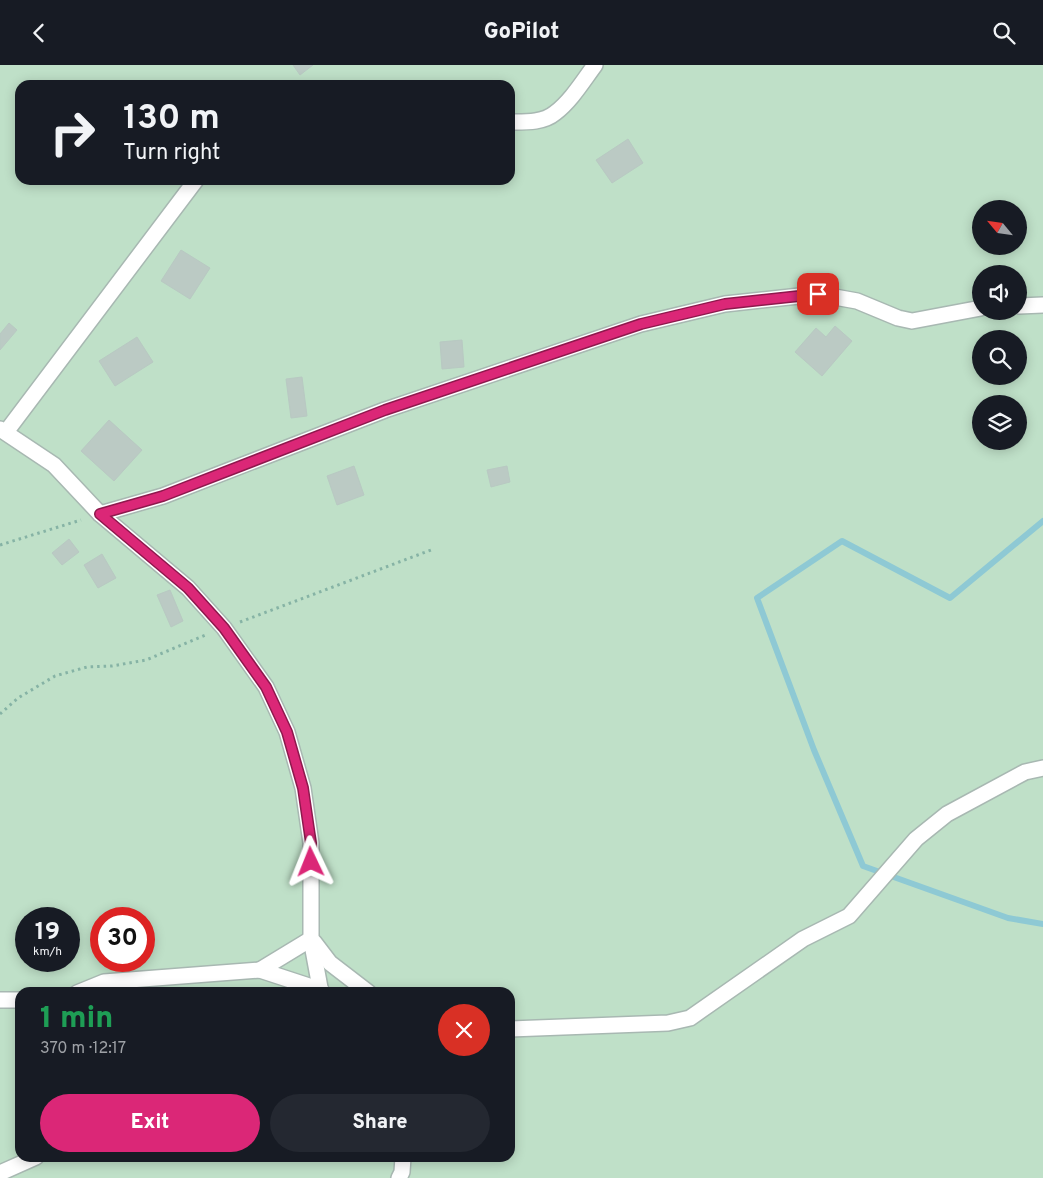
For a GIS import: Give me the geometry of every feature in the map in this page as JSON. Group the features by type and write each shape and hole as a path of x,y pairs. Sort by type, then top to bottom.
{"street":[{"path":"515,122 540,120 555,114 570,98 595,65"},
{"path":"192,185 3,430 54,465 100,514 188,588 224,628 266,687 287,732 303,788 311,843 312,939 320,987"},
{"path":"100,514 163,496 385,410 660,319 725,304 818,294 857,301 898,318 912,321 972,310"},
{"path":"1027,306 1043,305"},
{"path":"515,1029 668,1023 690,1018 803,939 849,915 916,839 948,814 1025,772 1043,768"},
{"path":"260,970 312,939"},
{"path":"312,939 330,963 361,987"},
{"path":"91,987 104,982 260,970 309,987"},
{"path":"0,1000 15,1001"},
{"path":"0,1173 25,1162"},
{"path":"399,1178 402,1172 403,1162"}],"path":[{"path":"0,545 100,514"}],"green space":[{"path":"0,65 1043,65 1043,1178 0,1178"}],"building":[{"path":"293,65 313,65 300,75"},
{"path":"628,139 643,163 612,183 596,160"},
{"path":"181,250 210,268 190,299 161,281"},
{"path":"9,323 17,330 0,350 0,334"},
{"path":"835,326 852,341 822,376 795,352 816,328 826,337"},
{"path":"137,337 153,362 115,386 99,361"},
{"path":"462,340 464,367 442,369 440,342"},
{"path":"302,377 307,416 291,418 286,379"},
{"path":"109,420 142,450 114,481 81,451"},
{"path":"354,466 364,495 337,505 327,476"},
{"path":"507,466 510,482 491,487 487,470"},
{"path":"69,539 79,552 62,565 52,553"},
{"path":"102,554 116,578 98,588 84,565"},
{"path":"170,590 183,621 171,627 157,595"}],"waterway":[{"path":"1043,521 950,598 842,541 757,598 814,750 863,866 1008,918 1043,924"}],"route":[{"path":"311,862 311,843 303,788 287,732 266,687 224,628 188,588 100,514 163,496 385,410 641,324 725,304 818,294"}]}
